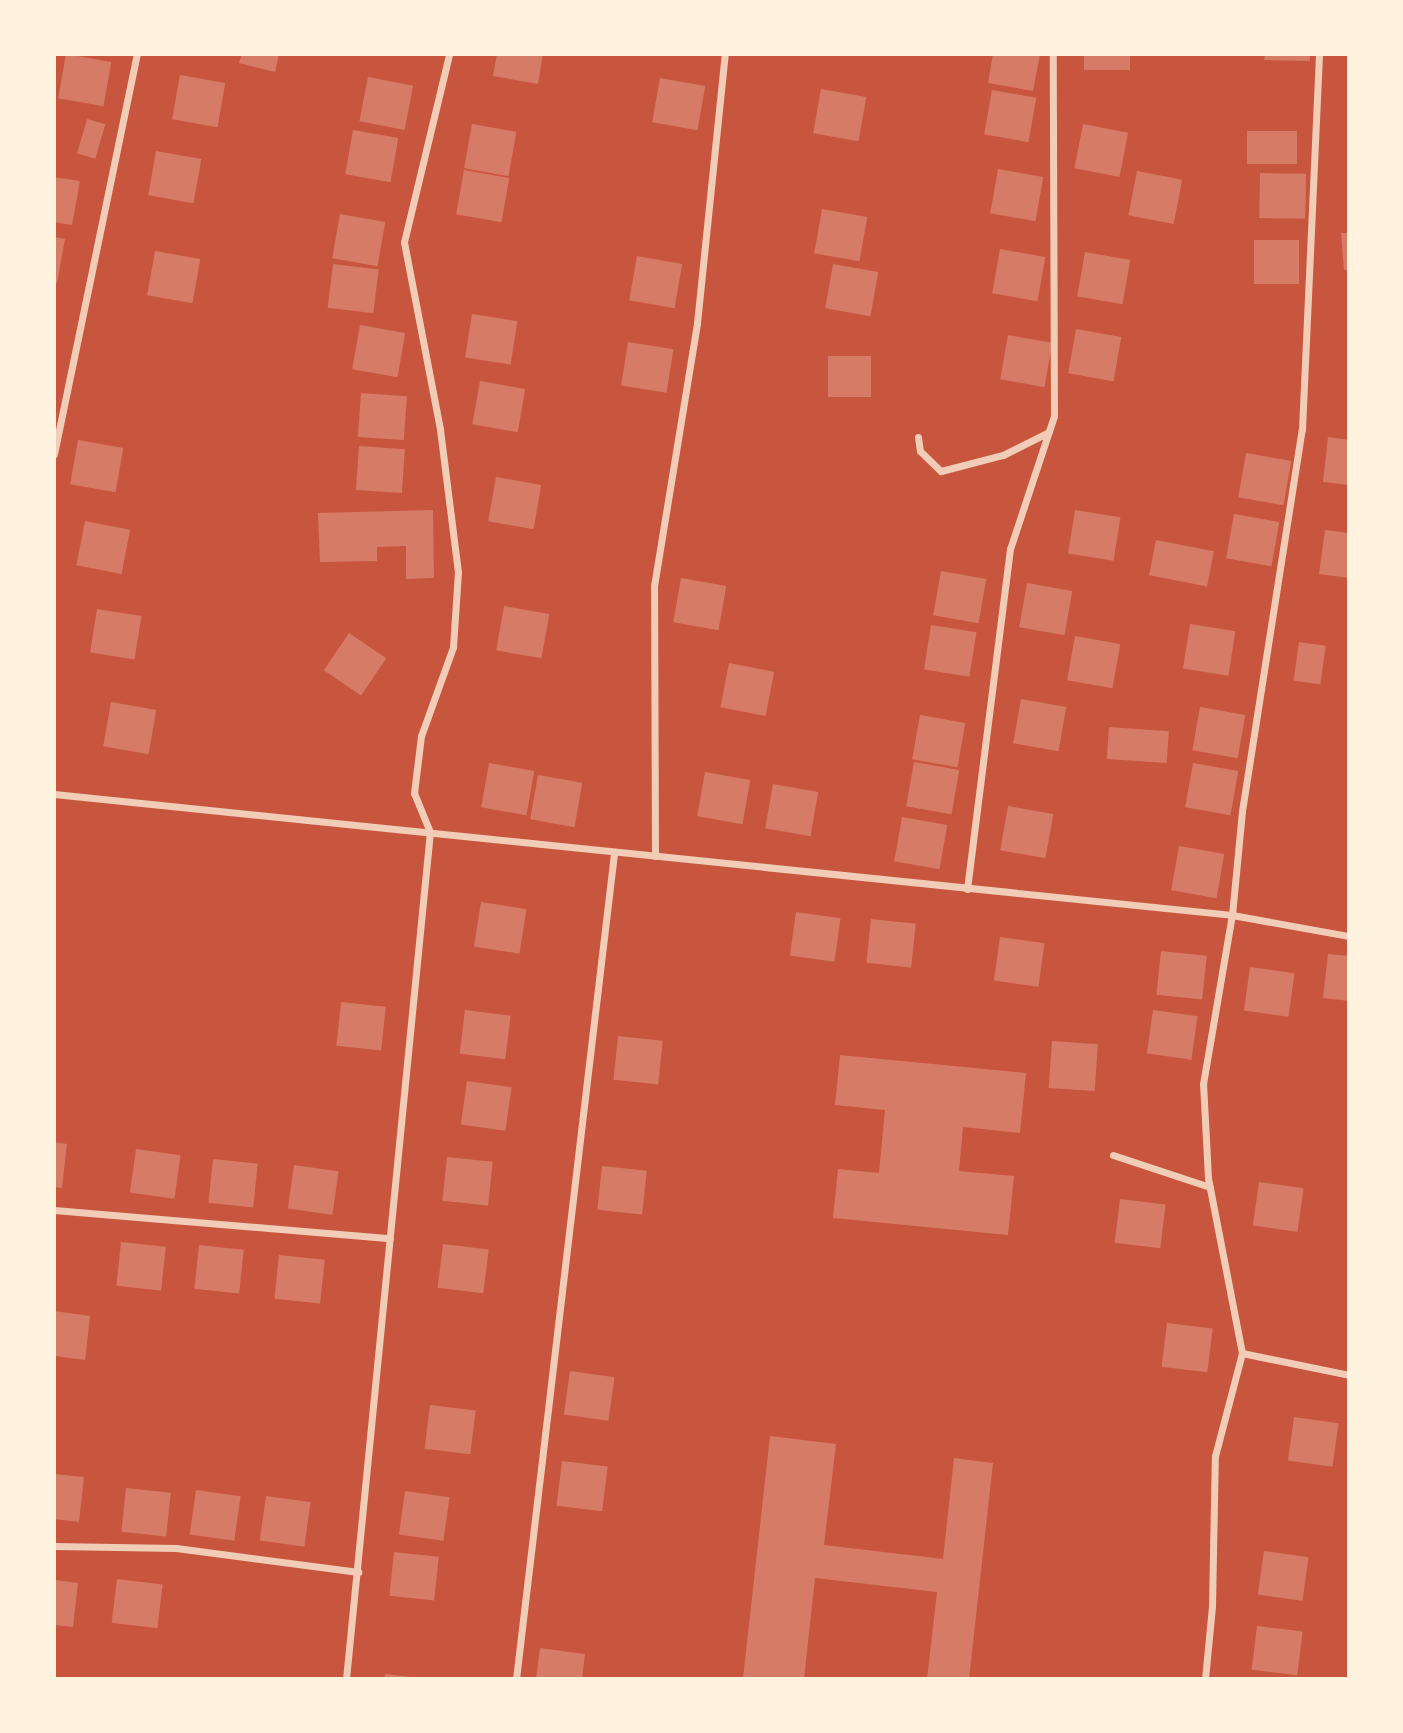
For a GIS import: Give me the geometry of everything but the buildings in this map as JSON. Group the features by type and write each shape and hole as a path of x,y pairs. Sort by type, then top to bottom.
{"street":[{"path":"54,454 137,54"},
{"path":"346,1679 430,832 414,793 421,736 453,647 458,572 440,429 404,242 449,54"},
{"path":"655,856 654,586 697,323 725,54"},
{"path":"967,889 1010,549 1050,432 1055,324 1053,54"},
{"path":"1205,1679 1212,1606 1215,1455 1242,1353 1210,1187 1203,1084 1232,915 1242,811 1302,429 1319,54"},
{"path":"918,437 920,451 941,471 1003,456 1050,432"},
{"path":"54,794 430,832 614,854 1232,915 1349,936"},
{"path":"516,1679 614,854"},
{"path":"1113,1155 1210,1187"},
{"path":"54,1210 390,1238"},
{"path":"1242,1353 1349,1375"},
{"path":"54,1546 176,1548 358,1572"}]}
